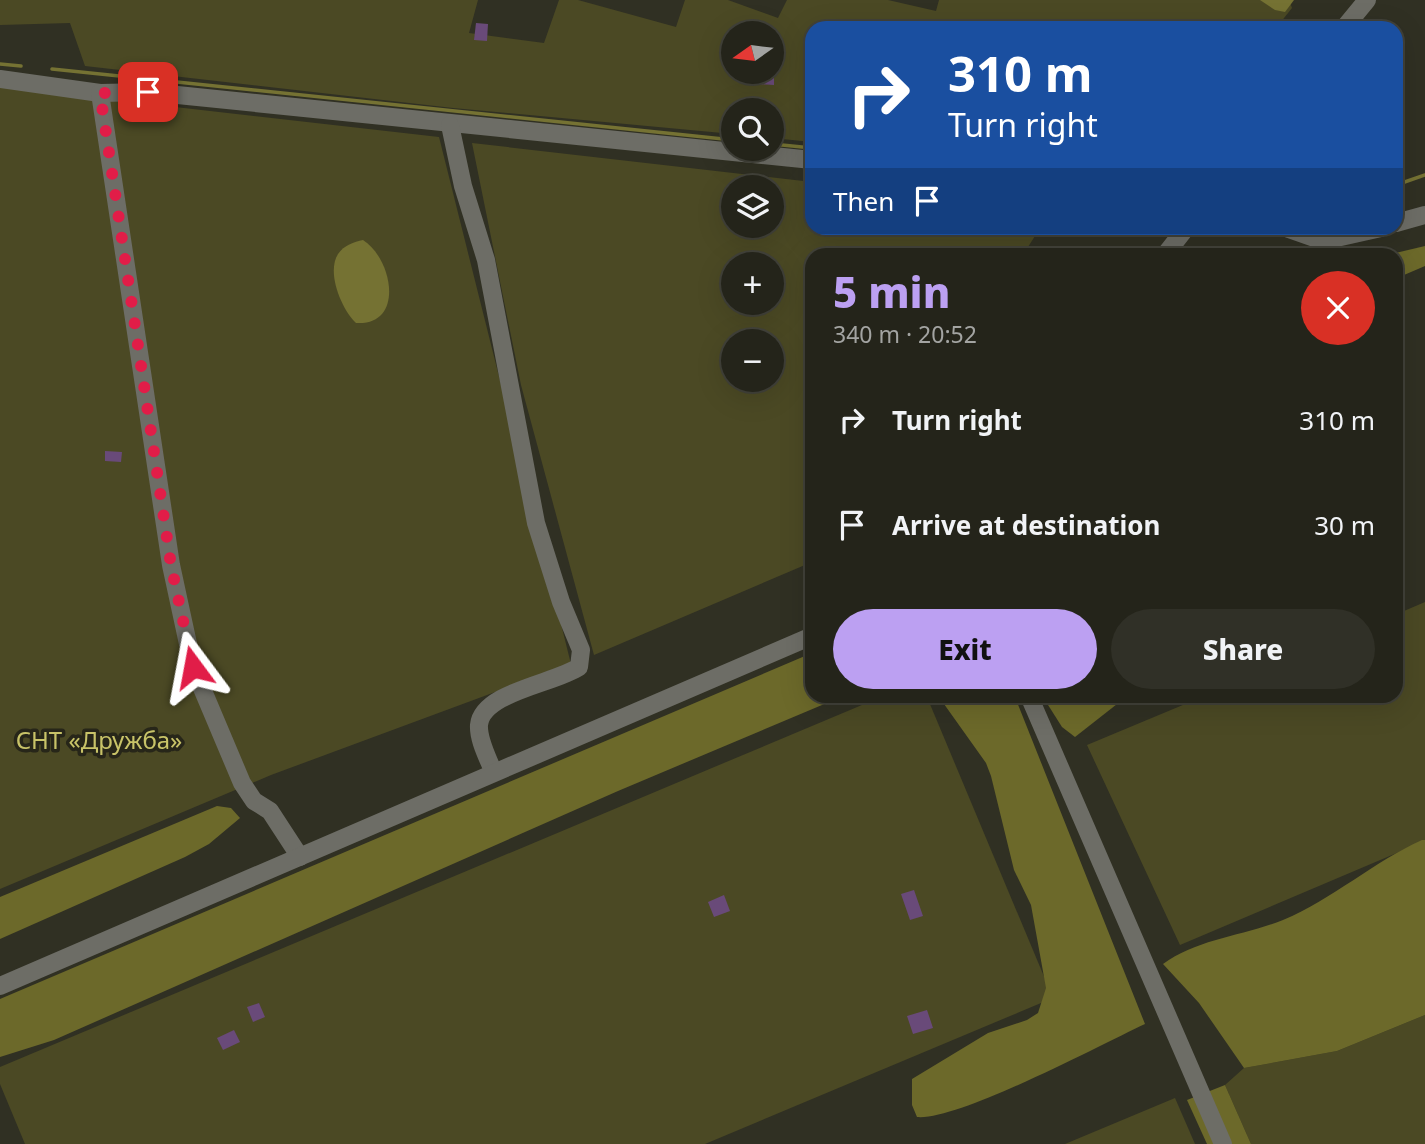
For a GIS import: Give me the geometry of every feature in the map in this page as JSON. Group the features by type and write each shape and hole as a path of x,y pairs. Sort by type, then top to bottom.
{"street":[{"path":"1348,21 1360,3"},
{"path":"0,79 100,93 148,92 805,159"},
{"path":"100,93 171,565 193,667 242,783 254,801 270,811 300,857"},
{"path":"450,125 463,186 486,260 536,523 561,601 581,650 579,667 571,673 519,690 489,708 481,717 481,737 494,771"},
{"path":"1403,221 1425,215"},
{"path":"1305,235 1322,241 1349,235"},
{"path":"0,986 805,639"},
{"path":"1032,703 1223,1144"}],"green space":[{"path":"0,0 478,0 469,33 544,43 559,0 578,0 676,27 685,0 728,0 778,18 787,0 888,0 936,11 939,0 1289,0 1292,8 1282,21 805,21 805,141 784,139 784,98 721,98 721,133 453,108 85,66 70,23 0,25"},
{"name":"СНТ «Дружба»","path":"0,87 439,137 571,664 271,775 0,889"},
{"path":"472,143 751,175 721,175 721,238 784,238 784,179 805,181 805,235 1036,235 1027,248 805,248 805,565 594,655 521,385"},
{"path":"1425,602 1425,841 1180,945 1087,745 1188,703 1403,703 1403,611"},
{"path":"867,703 930,703 1053,998 705,1144 25,1144 0,1084 0,1067"},
{"path":"1425,1015 1425,1144 1251,1144 1225,1085 1244,1068 1337,1051"},
{"path":"1175,1098 1195,1144 1065,1144"}],"shaded area":[{"path":"1260,0 1294,0 1285,12 1275,10"},
{"path":"363,240 373,249 387,275 388,303 382,314 372,321 356,323 337,291 334,271 340,251 349,244"},
{"path":"1425,246 1425,266 1403,275 1403,251"},
{"path":"805,656 805,703 827,703 618,791 54,1040 0,1057 0,999"},
{"path":"943,703 1017,703 1145,1024 995,1095 937,1115 917,1117 912,1105 912,1079 988,1033 1027,1020 1038,1013 1046,988 1031,905 1014,870 986,763"},
{"path":"1047,703 1118,703 1075,737 1062,727"},
{"path":"217,806 231,808 240,818 209,844 0,939 0,897"},
{"path":"1425,840 1425,1015 1337,1051 1244,1068 1199,1003 1163,964 1190,949 1283,920"},
{"path":"1225,1085 1251,1144 1207,1144 1187,1100"}],"building":[{"path":"476,23 488,24 487,41 474,40"},
{"path":"105,451 122,452 121,462 105,461"},
{"path":"914,890 923,916 910,920 901,894"},
{"path":"724,895 730,911 714,917 708,902"},
{"path":"259,1003 265,1017 253,1022 247,1007"},
{"path":"927,1010 933,1028 913,1034 907,1016"},
{"path":"234,1030 240,1042 223,1050 217,1038"}],"waterway":[{"path":"0,64 21,66"},
{"path":"52,69 721,139"},
{"path":"784,145 805,147"},
{"path":"1403,183 1425,175"}],"route":[{"path":"148,92 100,93 171,565 193,667"}]}
